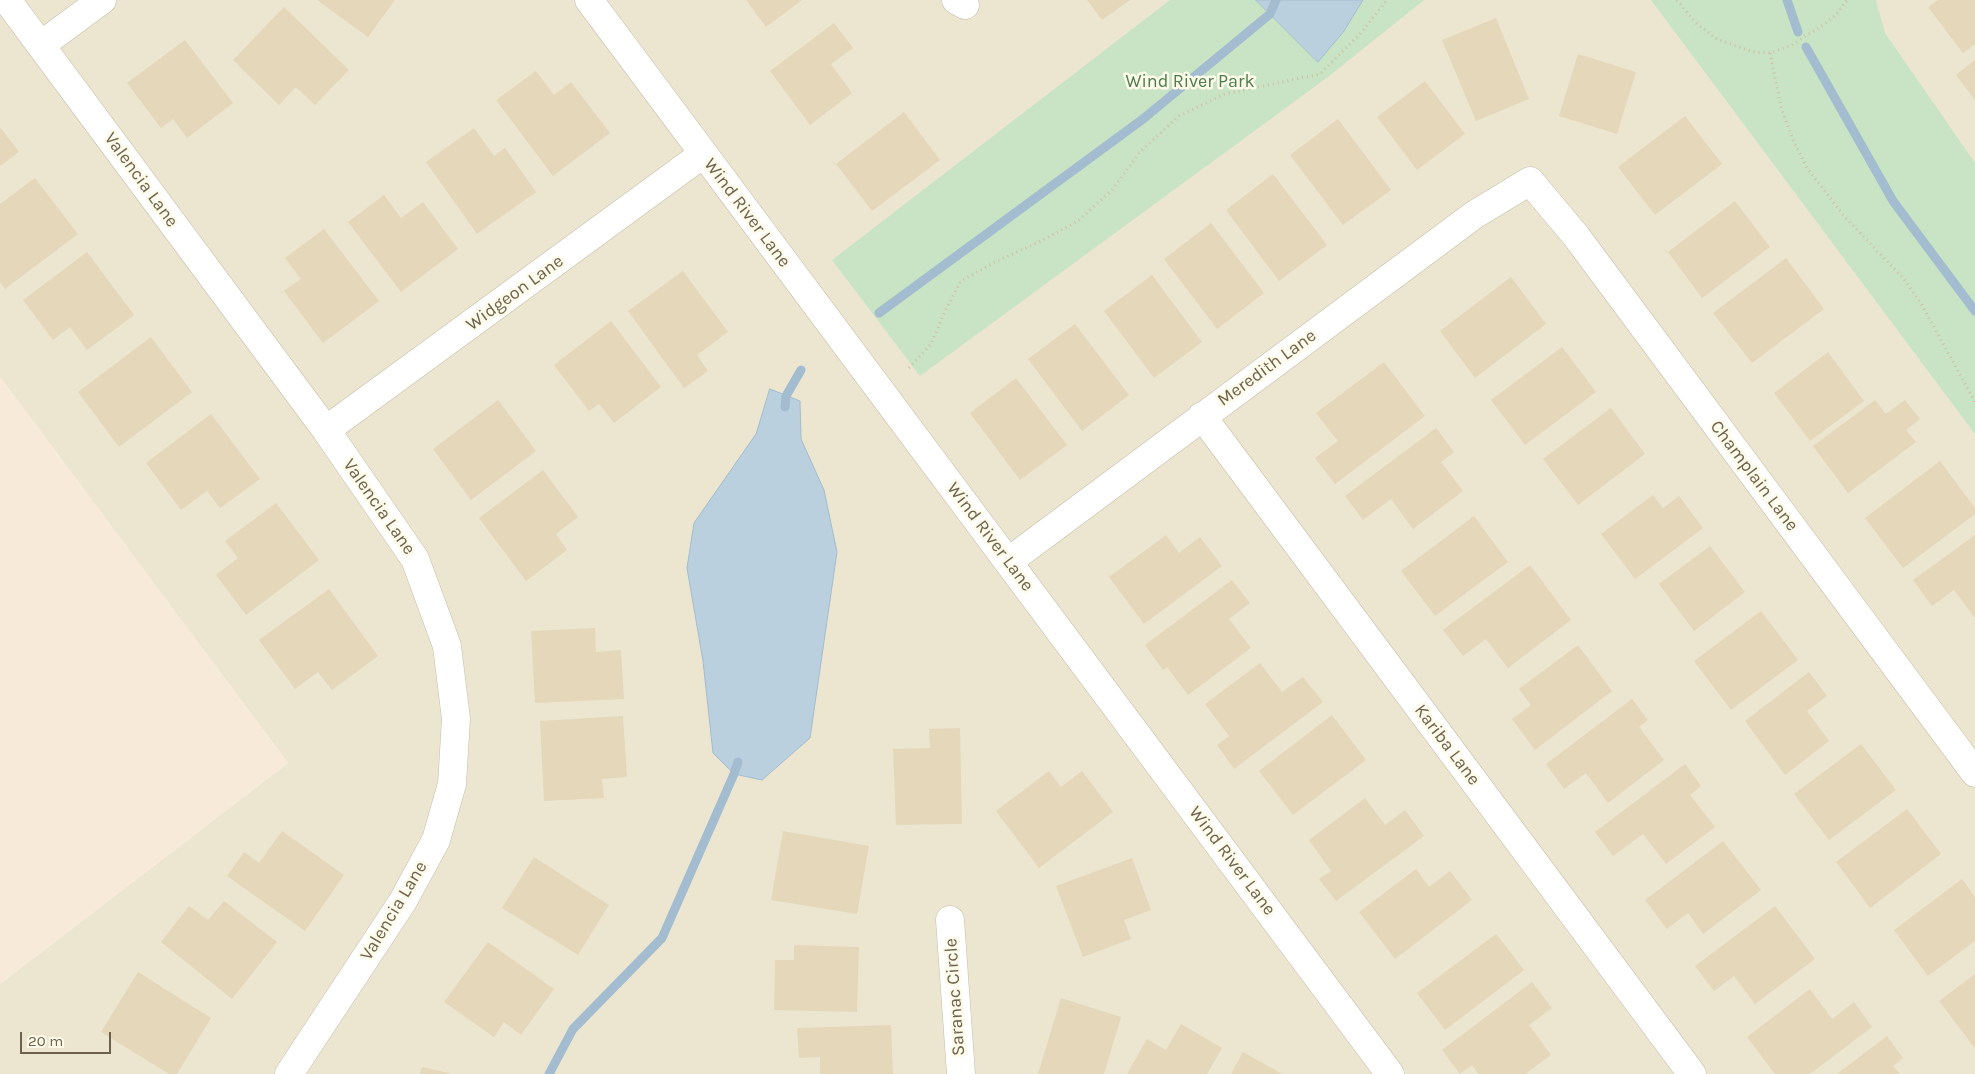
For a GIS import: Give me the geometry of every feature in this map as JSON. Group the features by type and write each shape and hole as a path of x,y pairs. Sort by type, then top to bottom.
{"street":[{"name":"Valencia Lane","path":"7,0 326,430 415,559 447,646 456,728 452,784 436,840 404,901 289,1074"},
{"path":"41,45 102,0"},
{"name":"Wind River Lane","path":"589,0 1390,1074"},
{"name":"Widgeon Lane","path":"326,430 703,154"},
{"name":"Meredith Lane","path":"1009,561 1474,215 1530,181"},
{"name":"Champlain Lane","path":"1530,181 1576,236 1975,773"},
{"name":"Kariba Lane","path":"1202,416 1692,1074"},
{"name":"Saranac Circle","path":"950,920 961,1074"}],"path":[{"path":"909,368 931,344 945,311 961,281 1078,221 1112,190 1141,151 1179,116 1225,94 1320,74 1359,35 1387,0"},
{"path":"1677,0 1696,23 1717,40 1753,52 1770,54 1792,46 1823,26 1847,0"},
{"path":"1770,54 1781,106 1793,140 1807,168 1844,216 1904,279 1922,305 1975,402"}],"shaded area":[{"path":"0,0 1975,0 1975,1074 0,1074 0,984 288,763 0,377"},
{"path":"0,377 288,763 0,984"}],"green space":[{"name":"Wind River Park","path":"1170,0 1424,0 1328,77 920,376 832,260"},
{"path":"1651,0 1876,0 1885,33 1975,163 1975,434"}],"water":[{"path":"1256,0 1363,0 1344,31 1318,62"},
{"path":"770,389 800,401 801,439 824,490 837,552 810,738 762,780 734,774 713,753 703,661 687,568 694,523 756,434"}],"building":[{"path":"317,0 395,0 368,37"},
{"path":"746,0 802,0 766,27"},
{"path":"1087,0 1130,0 1102,20"},
{"path":"1938,0 1975,0 1975,44 1963,53 1928,7"},
{"path":"284,7 349,70 315,105 296,87 279,105 233,60"},
{"path":"1496,18 1529,99 1476,121 1442,40"},
{"path":"834,23 853,48 831,64 852,93 810,125 770,71"},
{"path":"185,40 233,103 187,138 173,119 161,128 127,83"},
{"path":"1578,54 1636,72 1617,134 1559,116"},
{"path":"1975,60 1975,100 1956,75"},
{"path":"536,71 554,95 571,82 610,133 553,176 496,100"},
{"path":"1425,81 1465,134 1417,170 1377,117"},
{"path":"904,112 940,160 872,211 836,164"},
{"path":"1685,116 1722,164 1655,215 1618,167"},
{"path":"1338,119 1391,190 1343,225 1290,155"},
{"path":"0,127 19,152 0,166"},
{"path":"474,128 494,156 505,148 536,192 477,234 426,162"},
{"path":"1273,174 1327,245 1279,281 1226,210"},
{"path":"35,178 78,234 5,289 0,282 0,204"},
{"path":"384,195 401,218 423,202 458,249 401,292 348,222"},
{"path":"1735,201 1770,247 1702,298 1668,252"},
{"path":"1211,223 1264,293 1217,329 1164,259"},
{"path":"324,229 379,301 323,343 284,291 301,279 285,258"},
{"path":"87,252 134,315 87,350 70,327 53,340 23,300"},
{"path":"1786,258 1824,309 1752,363 1713,313"},
{"path":"683,271 728,332 697,355 708,371 684,388 628,311"},
{"path":"1152,275 1202,342 1154,378 1104,311"},
{"path":"1511,277 1546,324 1475,378 1440,331"},
{"path":"611,321 661,387 614,423 599,404 589,411 554,365"},
{"path":"1075,324 1129,395 1082,431 1028,359"},
{"path":"151,337 192,392 119,447 78,392"},
{"path":"1562,347 1596,392 1525,445 1491,400"},
{"path":"1828,352 1864,401 1810,441 1774,393"},
{"path":"1384,362 1425,416 1335,484 1315,458 1338,441 1316,413"},
{"path":"1016,378 1067,445 1020,480 970,413"},
{"path":"498,400 536,451 471,500 433,449"},
{"path":"1875,400 1886,414 1905,400 1920,419 1906,430 1916,442 1848,493 1813,446"},
{"path":"1611,408 1645,454 1578,505 1543,459"},
{"path":"211,414 260,479 220,508 207,491 181,510 146,463"},
{"path":"1436,428 1454,452 1441,462 1463,491 1413,529 1391,499 1363,520 1345,496"},
{"path":"1940,461 1975,508 1975,514 1903,568 1865,518"},
{"path":"543,470 578,517 556,534 567,550 526,581 479,518"},
{"path":"1653,495 1663,508 1679,496 1703,528 1635,579 1601,534"},
{"path":"276,503 319,560 246,615 216,575 238,558 225,541"},
{"path":"1474,516 1508,562 1435,616 1401,571"},
{"path":"1166,535 1179,553 1200,537 1222,566 1144,624 1109,577"},
{"path":"1975,535 1975,618 1954,590 1932,606 1913,580"},
{"path":"1710,546 1745,592 1694,631 1659,584"},
{"path":"1530,565 1571,620 1508,668 1486,639 1463,656 1443,630"},
{"path":"1232,580 1250,603 1229,619 1251,648 1188,695 1167,667 1163,670 1145,645"},
{"path":"329,589 378,656 332,690 318,672 295,689 259,640"},
{"path":"1761,611 1798,660 1731,710 1694,661"},
{"path":"595,628 596,652 621,650 624,699 535,703 531,631"},
{"path":"1578,645 1612,691 1535,750 1512,719 1531,705 1519,689"},
{"path":"1260,663 1282,692 1303,677 1323,702 1234,769 1217,745 1229,736 1205,704"},
{"path":"1809,672 1827,696 1807,711 1829,741 1785,775 1745,721"},
{"path":"1632,699 1648,720 1639,727 1664,760 1608,803 1586,773 1564,789 1546,764"},
{"path":"1332,715 1366,760 1293,815 1259,771"},
{"path":"623,716 627,777 602,779 604,798 544,801 540,721"},
{"path":"960,728 962,824 896,825 893,749 930,748 929,729"},
{"path":"1861,744 1896,790 1829,840 1794,794"},
{"path":"1685,764 1701,786 1690,795 1715,827 1666,864 1643,834 1613,856 1595,832"},
{"path":"1049,771 1061,787 1082,771 1113,812 1039,868 996,811"},
{"path":"1365,798 1385,825 1405,810 1424,836 1336,901 1319,879 1331,871 1309,840"},
{"path":"1907,809 1941,854 1870,908 1836,862"},
{"path":"282,831 344,875 305,931 227,876 244,852 259,863"},
{"path":"783,831 869,846 857,914 771,900"},
{"path":"1723,841 1761,890 1703,934 1688,913 1667,929 1645,900"},
{"path":"534,857 609,905 578,955 502,908"},
{"path":"1132,858 1151,910 1124,920 1131,939 1083,957 1056,886"},
{"path":"1416,869 1429,887 1450,871 1472,900 1395,959 1359,912"},
{"path":"1962,879 1975,897 1975,941 1928,976 1894,930"},
{"path":"224,901 277,942 232,999 161,942 189,906 208,920"},
{"path":"1775,906 1815,959 1755,1004 1734,976 1714,991 1695,966"},
{"path":"1496,934 1524,970 1445,1030 1417,993"},
{"path":"488,942 554,989 521,1035 504,1022 494,1037 444,1002"},
{"path":"794,945 859,947 857,1012 774,1010 775,960 794,960"},
{"path":"138,972 211,1018 177,1074 169,1074 101,1032"},
{"path":"1975,974 1975,1046 1974,1047 1939,1001"},
{"path":"1532,982 1552,1008 1529,1025 1551,1055 1525,1074 1478,1074 1472,1065 1460,1074 1442,1050"},
{"path":"1810,989 1832,1019 1854,1002 1872,1027 1810,1074 1775,1074 1747,1037"},
{"path":"1061,998 1121,1017 1104,1074 1038,1074"},
{"path":"1181,1024 1222,1048 1207,1074 1127,1074 1147,1039 1166,1050"},
{"path":"891,1025 893,1074 820,1074 820,1057 799,1058 797,1028"},
{"path":"1887,1036 1903,1058 1893,1066 1900,1074 1837,1074"},
{"path":"1243,1052 1282,1074 1231,1074"},
{"path":"422,1067 449,1073 449,1074 420,1074"}],"waterway":[{"path":"879,313 1143,119 1270,14 1276,0"},
{"path":"1787,0 1798,32"},
{"path":"1806,47 1893,201 1975,311"},
{"path":"785,407 786,396 801,370"},
{"path":"549,1074 573,1029 662,938 738,762"}]}
